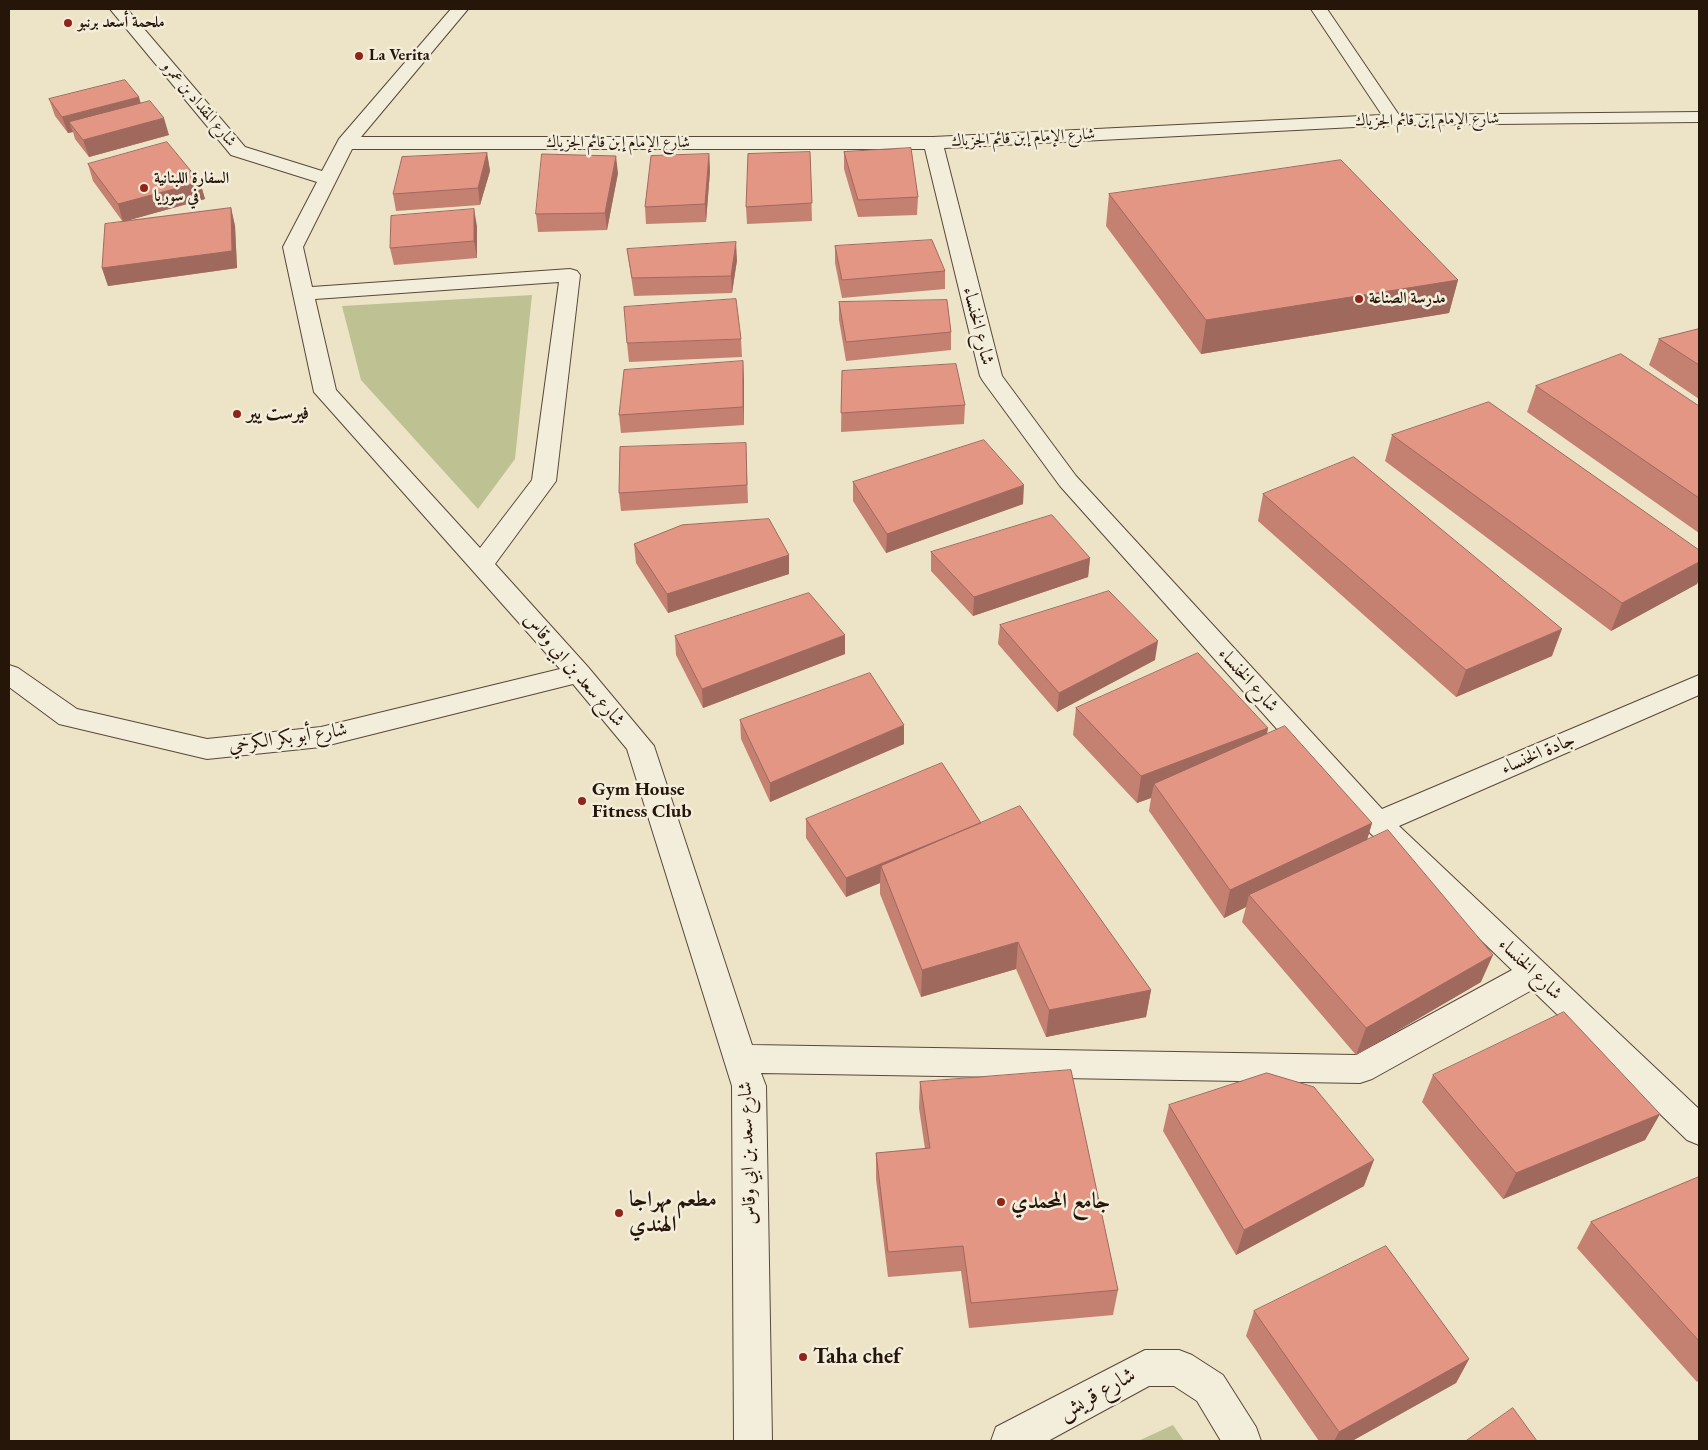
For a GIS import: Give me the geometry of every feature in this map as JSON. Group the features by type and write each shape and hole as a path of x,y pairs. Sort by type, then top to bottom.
{"street":[{"name":"شارع المقداد بن عمرو","path":"118,9 238,152 328,179"},
{"name":"شارع سعد بن ابي وقاس","path":"460,9 346,143 294,247 325,392 579,673 640,746 749,1086 754,1441"},
{"path":"1319,9 1394,120"},
{"name":"شارع الإمام إبن قائم الجزياك","path":"346,143 933,143 1394,120 1699,117"},
{"name":"شارع الخنساء","path":"933,143 990,376 1068,481 1378,823 1699,1130"},
{"path":"304,294 570,275 544,481 481,565"},
{"name":"شارع أبو بكر الكرخي","path":"9,674 69,717 207,749 321,737 579,673"},
{"name":"جادة الخنساء","path":"1378,823 1699,684"},
{"path":"740,1059 1360,1069 1534,972"},
{"name":"شارع قريش","path":"1010,1441 1145,1368 1179,1368 1210,1388 1242,1441"}],"green space":[{"path":"532,295 515,459 478,509 361,380 342,306"},
{"path":"1173,1425 1184,1441 1138,1441"}],"building":[{"path":"125,80 139,97 62,117 49,99"},
{"path":"150,101 164,118 83,140 69,122"},
{"path":"167,142 200,182 118,204 88,164"},
{"path":"911,148 918,197 858,200 844,152"},
{"path":"810,152 812,203 746,207 748,154"},
{"path":"487,153 478,188 393,194 402,157"},
{"path":"542,154 616,156 605,213 536,214"},
{"path":"709,154 705,204 645,207 651,156"},
{"path":"1341,160 1458,280 1206,320 1109,194"},
{"path":"231,208 232,251 102,268 105,224"},
{"path":"474,209 474,241 390,248 391,216"},
{"path":"932,240 945,271 842,280 835,246"},
{"path":"736,242 731,276 632,278 627,249"},
{"path":"736,299 741,339 627,343 624,307"},
{"path":"947,300 951,332 846,342 839,302"},
{"path":"1699,329 1699,365 1659,339"},
{"path":"1621,354 1699,406 1699,498 1536,386"},
{"path":"743,361 743,407 619,415 624,370"},
{"path":"956,364 965,405 841,413 842,371"},
{"path":"1489,402 1699,550 1699,562 1622,603 1392,435"},
{"path":"984,440 1024,485 887,534 853,482"},
{"path":"746,443 747,485 619,493 620,447"},
{"path":"1354,457 1562,629 1466,670 1263,494"},
{"path":"1052,515 1090,558 974,597 931,552"},
{"path":"769,519 789,555 667,594 634,544 682,525"},
{"path":"1109,591 1158,641 1059,693 1000,625"},
{"path":"809,593 845,635 702,689 675,636"},
{"path":"1198,653 1268,728 1141,776 1076,708"},
{"path":"870,673 904,725 770,783 740,720"},
{"path":"1285,726 1372,823 1230,890 1154,784"},
{"path":"942,763 981,823 846,878 806,819"},
{"path":"1020,806 1151,990 1049,1010 1018,942 922,970 881,866"},
{"path":"1388,830 1493,955 1366,1028 1249,895"},
{"path":"1564,1012 1660,1114 1516,1173 1433,1075"},
{"path":"1071,1070 1118,1290 971,1303 963,1246 888,1252 876,1153 930,1148 920,1082"},
{"path":"1267,1073 1314,1087 1374,1160 1244,1230 1169,1105"},
{"path":"1699,1177 1699,1341 1591,1222"},
{"path":"1386,1246 1469,1359 1339,1432 1254,1311"},
{"path":"1513,1408 1537,1441 1466,1441"}],"place":[{"name":"ملحمة أسعد برنبو","path":"68,23"},
{"name":"La Verita","path":"359,56"},
{"name":"السفارة اللبنانية في سوريا","path":"144,188"},
{"name":"مدرسة الصناعة","path":"1359,299"},
{"name":"فيرست يير","path":"237,414"},
{"name":"Gym House Fitness Club","path":"582,801"},
{"name":"جامع المحمدي","path":"1001,1202"},
{"name":"مطعم مهراجا الهندي","path":"619,1213"},
{"name":"Taha chef","path":"803,1357"}]}
